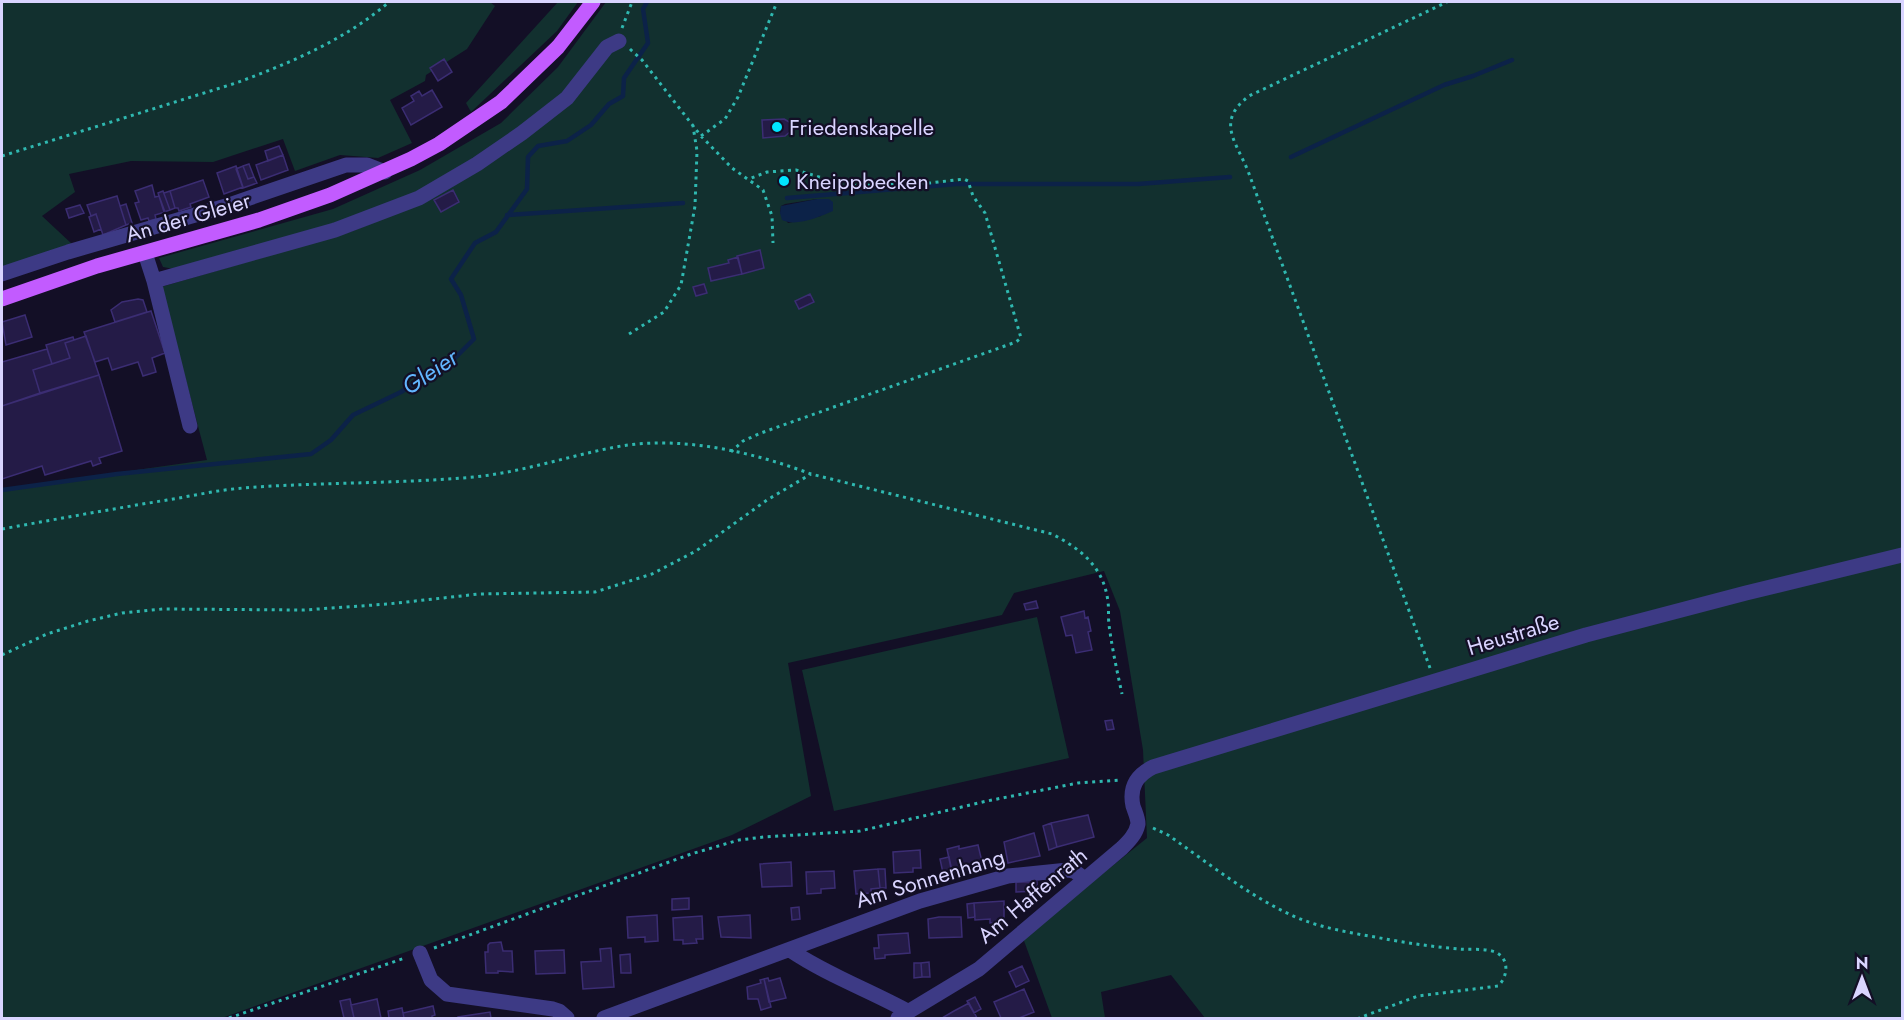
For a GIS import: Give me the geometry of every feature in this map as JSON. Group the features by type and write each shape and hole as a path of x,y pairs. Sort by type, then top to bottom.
{"main road":[{"name":"An der Gleier","path":"2,298 97,266 260,220 385,172 439,144 501,102 558,47 593,2"}],"street":[{"path":"154,281 335,230 419,198 477,164 567,98 607,47 619,41"},
{"name":"An der Gleier","path":"2,274 237,203 346,165 367,165 385,172"},
{"path":"145,253 190,426"},
{"name":"Heustraße","path":"1139,775 1164,764 1586,635 1902,555"},
{"path":"1138,820 1132,797 1133,787 1139,775"},
{"name":"Am Haffenrath","path":"903,1015 979,969 1131,838 1138,820"},
{"name":"Am Sonnenhang","path":"604,1018 920,901 1008,876 1068,870 1074,871 1085,879"},
{"path":"790,950 811,965 874,993 903,1015"},
{"path":"420,953 430,980 447,994 553,1009 567,1018"}],"path":[{"path":"2,156 237,83 274,69 332,41 388,2"},
{"path":"619,41 632,2"},
{"path":"701,136 725,119 738,97 777,2"},
{"path":"1435,682 1248,171 1230,130 1231,117 1236,106 1249,96 1447,2"},
{"path":"636,53 701,136 732,168 758,185 766,196 772,216 773,243"},
{"path":"628,334 664,312 681,285 695,206 697,151 693,125"},
{"path":"731,452 743,441 761,433 1016,342 1021,338 985,213 973,196 968,181 963,179 930,183 849,186 796,170 767,172 749,179"},
{"path":"2,529 240,488 336,482 408,482 476,476 529,468 620,447 647,443 683,444 776,461 811,474 1052,534 1071,544 1087,556 1102,577 1108,601 1109,625 1122,694"},
{"path":"2,655 47,634 122,613 163,609 304,610 479,594 596,592 652,574 696,551 767,500 811,474"},
{"path":"229,1018 420,953 691,854 739,840 860,831 987,801 1078,783 1139,775"},
{"path":"1138,820 1168,835 1258,898 1300,919 1336,930 1404,942 1453,949 1489,951 1501,956 1504,961 1506,972 1498,986 1418,996 1359,1018"}],"green space":[{"path":"2,2 490,2 495,6 467,49 426,75 425,81 390,100 412,143 378,158 340,155 295,171 283,139 213,162 131,161 69,174 75,192 42,216 72,244 2,269"},
{"path":"558,2 578,2 557,31 471,112 466,103"},
{"path":"606,2 1902,2 1902,1018 1205,1018 1171,975 1101,992 1105,1018 1052,1018 1023,938 1147,838 1143,750 1120,611 1104,571 1014,593 1002,615 788,663 811,796 732,835 222,1018 2,1018 2,489 207,460 161,287 353,231 431,198 509,151 408,198 334,224 174,269 163,267 159,258 333,209 420,170 501,123 558,67","holes":["829,199 821,216 788,223 780,213 781,206 785,204"]},
{"path":"1037,617 1069,758 834,811 802,670"}],"water":[{"path":"829,199 833,202 833,211 801,222 782,220 781,206"}],"building":[{"path":"444,59 452,72 438,81 430,68"},
{"path":"432,90 442,107 411,125 402,108 414,101 411,96 419,91 422,96"},
{"name":"Friedenskapelle","path":"784,119 791,123 791,131 785,136 763,138 762,120"},
{"path":"279,146 283,155 268,161 265,151"},
{"path":"283,155 288,170 261,180 256,165"},
{"path":"249,164 254,177 248,179 243,166"},
{"path":"236,166 243,187 224,194 217,173"},
{"path":"243,166 248,179 254,177 257,183 243,188 236,169"},
{"path":"203,180 209,197 179,211 175,208 170,191"},
{"path":"152,185 155,197 159,196 165,212 155,215 156,219 141,220 135,203 139,202 135,191"},
{"path":"453,190 459,202 441,212 434,200"},
{"path":"163,191 170,210 164,212 158,193"},
{"path":"163,191 164,193 170,191 175,208 170,210"},
{"path":"117,196 126,225 103,235 96,214 91,216 87,205"},
{"path":"126,204 132,223 126,225 120,206"},
{"path":"80,205 84,213 69,218 66,209"},
{"path":"96,214 101,229 94,232 89,217"},
{"path":"760,250 764,268 742,274 737,256"},
{"path":"738,257 742,274 711,281 708,268 729,263 728,260"},
{"path":"704,284 707,293 696,296 693,287"},
{"path":"810,294 814,302 799,309 795,301"},
{"path":"143,300 147,312 115,322 111,310 122,302"},
{"path":"151,311 165,353 152,358 156,372 143,376 138,362 112,370 108,358 95,362 84,332"},
{"path":"25,315 32,337 6,345 2,322"},
{"path":"86,336 99,375 40,393 33,370 70,358 65,343"},
{"path":"73,337 74,340 65,343 70,358 52,364 46,345"},
{"path":"47,349 52,364 33,370 40,393 2,406 2,362"},
{"path":"99,375 122,451 99,458 101,463 93,466 91,461 45,475 42,466 2,479 2,406"},
{"path":"1036,601 1038,608 1026,610 1024,604"},
{"path":"1084,611 1091,631 1088,632 1092,650 1076,653 1072,635 1066,636 1061,617"},
{"path":"1112,720 1114,729 1107,730 1105,721"},
{"path":"1088,815 1094,837 1057,847 1051,823"},
{"path":"1051,823 1057,847 1049,850 1043,826"},
{"path":"1034,833 1040,856 1008,863 1004,842"},
{"path":"978,845 983,866 952,873 947,849"},
{"path":"920,850 921,868 913,868 913,872 894,873 893,852"},
{"path":"949,857 952,871 943,873 940,859"},
{"path":"791,862 792,886 762,887 760,864"},
{"path":"878,869 885,869 886,888 880,888"},
{"path":"878,869 880,888 871,889 871,893 856,894 854,871"},
{"path":"834,871 835,888 821,889 821,893 807,894 806,872"},
{"path":"1016,882 1037,882 1037,891 1016,892"},
{"path":"689,898 689,909 672,910 672,899"},
{"path":"1004,901 1004,922 990,923 990,919 975,920 974,903"},
{"path":"974,903 975,917 968,918 967,904"},
{"path":"799,907 800,919 792,920 791,908"},
{"path":"657,915 658,941 645,942 645,937 628,938 627,917"},
{"path":"750,915 751,938 721,937 718,917"},
{"path":"702,916 703,939 696,939 697,943 683,944 683,940 674,940 673,918"},
{"path":"961,917 962,937 929,938 928,919"},
{"path":"908,933 910,953 885,955 885,958 875,959 874,948 879,948 878,935"},
{"path":"501,942 503,951 512,951 513,972 486,973 485,952 488,952 488,945"},
{"path":"611,948 614,987 583,989 581,962 601,961 600,949"},
{"path":"564,950 565,973 536,974 535,951"},
{"path":"630,954 631,973 621,973 620,955"},
{"path":"929,962 930,977 922,977 921,963"},
{"path":"914,963 921,963 922,977 914,978"},
{"path":"1022,966 1029,981 1016,987 1009,972"},
{"path":"768,978 769,981 780,978 786,998 769,1002 764,979"},
{"path":"764,979 771,1007 761,1010 758,999 748,999 747,987 761,983 760,980"},
{"path":"1024,989 1034,1012 1019,1018 1001,1018 994,1002"},
{"path":"975,997 981,1009 974,1013 967,1001"},
{"path":"350,999 354,1018 344,1018 340,1001"},
{"path":"377,999 381,1018 354,1018 351,1005"},
{"path":"969,1003 977,1018 942,1018 954,1011"},
{"path":"433,1006 435,1015 432,1018 404,1018 403,1013"},
{"path":"402,1008 404,1018 389,1018 388,1011"},
{"path":"490,1012 491,1018 458,1018 458,1017"}],"waterway":[{"name":"Gleier","path":"2,490 117,474 311,454 331,440 353,415 401,392 455,358 474,339 461,295 451,279 475,243 496,232 527,189 528,157 538,146 567,141 591,125 609,104 623,96 624,78 648,43 643,9 647,2"},
{"path":"1291,157 1444,85 1512,60"},
{"path":"787,198 956,184 1138,184 1230,177"},
{"path":"507,215 683,203"}],"place":[{"name":"Friedenskapelle","path":"777,127"},
{"name":"Kneippbecken","path":"784,181"}]}
